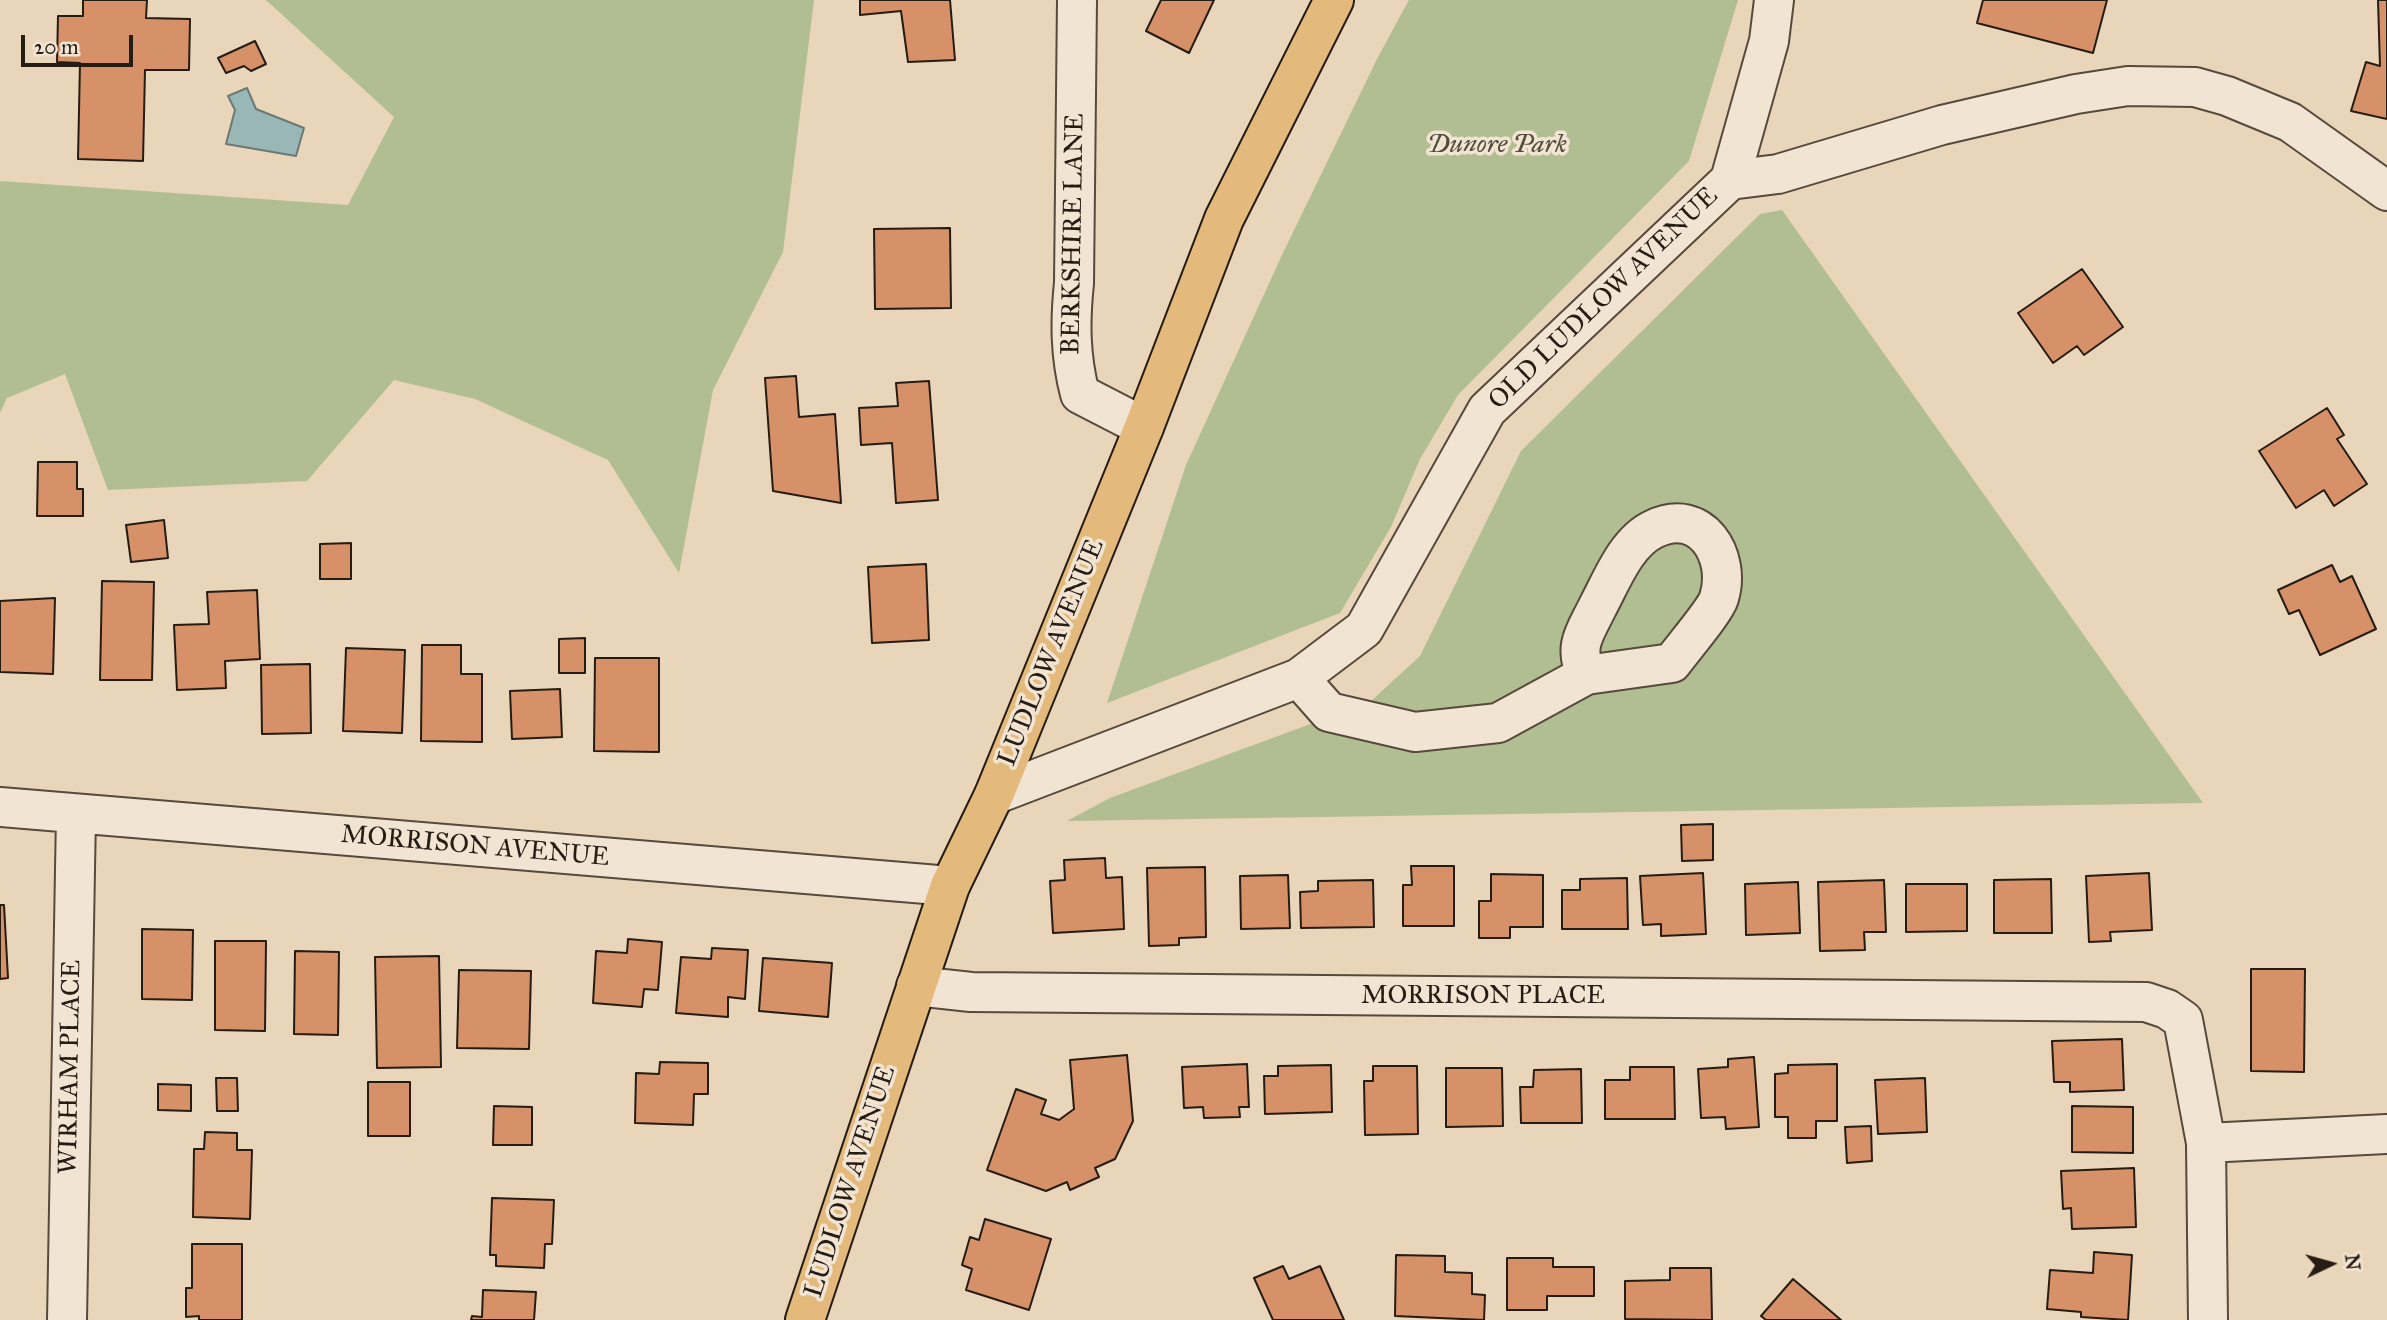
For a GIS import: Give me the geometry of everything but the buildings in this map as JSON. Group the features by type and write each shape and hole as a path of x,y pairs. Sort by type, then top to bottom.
{"main road":[{"name":"LUDLOW AVENUE","path":"805,1320 950,886 994,795 1144,428 1224,219 1334,0"}],"street":[{"name":"BERKSHIRE LANE","path":"1077,0 1073,283 1070,321 1073,367 1080,394 1144,428"},
{"name":"OLD LUDLOW AVENUE","path":"994,795 1299,678 1364,629 1487,410 1730,180 1769,41 1774,0"},
{"path":"1730,180 1778,174 1942,125 2076,94 2128,86 2195,87 2227,96 2290,122 2387,191"},
{"path":"1299,678 1329,712 1415,732 1498,723 1586,675"},
{"name":"MORRISON AVENUE","path":"0,807 950,886"},
{"name":"WIRHAM PLACE","path":"67,1320 76,814"},
{"name":"MORRISON PLACE","path":"916,986 971,992 2146,1002 2167,1009 2183,1020 2207,1143"},
{"path":"2208,1320 2207,1143 2387,1134"}],"green space":[{"path":"266,0 814,0 783,252 713,390 679,573 608,460 475,399 394,380 307,481 108,490 65,374 7,398 0,413 0,181 348,205 394,117"},
{"name":"Dunore Park","path":"1409,0 1738,0 1689,161 1458,395 1420,459 1391,527 1340,613 1107,703 1186,465 1282,255 1378,57"},
{"path":"1782,210 2203,803 1067,821 1110,798 1370,702 1420,656 1521,451 1760,214"}],"water":[{"path":"247,88 256,109 304,128 296,156 226,144 235,110 228,96"}]}
